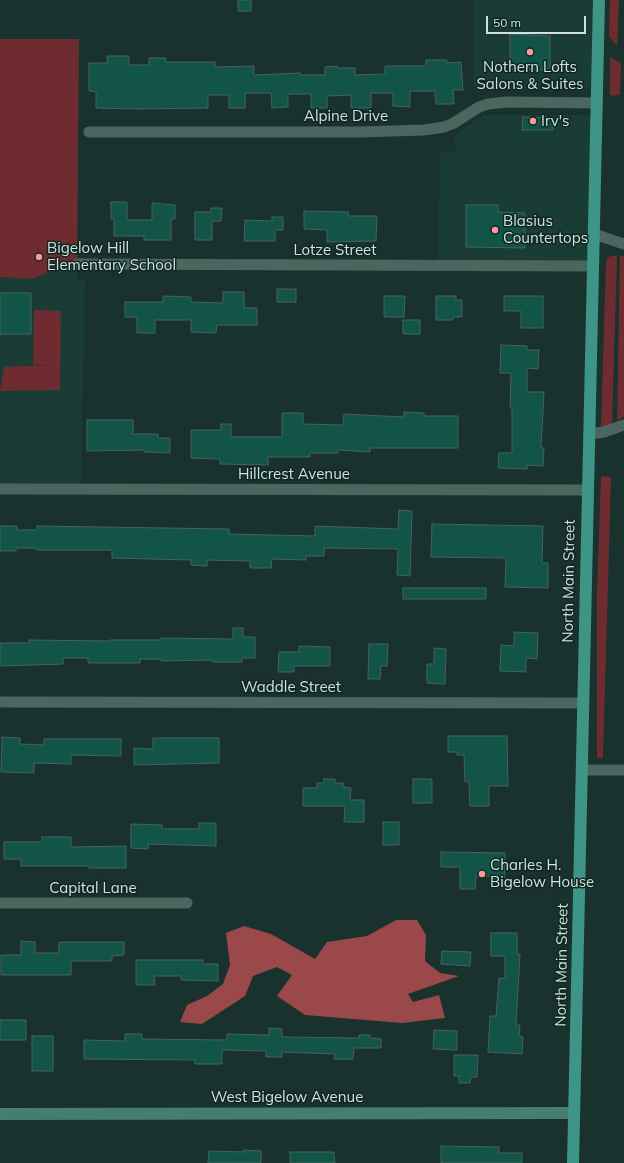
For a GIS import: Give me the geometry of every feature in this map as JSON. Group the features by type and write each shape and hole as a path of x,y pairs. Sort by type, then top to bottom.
{"main road":[{"name":"North Main Street","path":"573,1163 599,0"},
{"name":"West Bigelow Avenue","path":"0,1114 574,1113"}],"street":[{"name":"Alpine Drive","path":"89,132 360,132 424,130 444,127 454,123 479,107 488,104 507,102 597,103"},
{"path":"594,234 624,244"},
{"name":"Lotze Street","path":"77,264 593,266"},
{"path":"589,434 604,432 624,425"},
{"name":"Hillcrest Avenue","path":"0,489 587,490"},
{"name":"Waddle Street","path":"0,702 583,703"},
{"path":"582,770 624,770"},
{"name":"Capital Lane","path":"0,903 187,903"}],"shaded area":[{"path":"473,0 599,0 597,86 582,88 474,89"},
{"path":"610,0 619,0 617,46 609,36"},
{"name":"Bigelow Hill Elementary School","path":"0,39 79,39 77,279 85,280 81,489 0,489"},
{"path":"0,39 79,39 77,269 53,270 32,279 0,277"},
{"path":"610,57 621,63 620,94 615,96 610,95"},
{"path":"482,115 597,115 593,266 438,266 440,152 456,152 454,137"},
{"path":"617,255 612,424 601,428 606,262 608,257"},
{"path":"620,255 624,257 624,416 617,421"},
{"path":"34,310 61,311 60,390 0,391 4,367 55,365 33,365"},
{"path":"601,476 611,477 603,758 597,758 597,594"},
{"path":"396,920 417,920 426,935 425,961 440,973 459,976 408,994 413,1002 439,995 445,1018 402,1023 305,1015 277,996 292,975 277,967 253,976 245,996 202,1024 180,1022 187,1005 207,996 223,984 230,965 226,933 244,926 271,934 315,959 327,942 367,936"}],"building":[{"path":"238,0 251,0 251,11 238,11"},
{"name":"Nothern Lofts Salons & Suites","path":"510,34 550,36 550,70 510,69"},
{"path":"107,56 129,56 129,65 149,65 149,58 166,58 165,62 215,62 215,67 254,66 254,75 300,73 300,75 325,75 325,67 337,66 337,68 355,68 355,75 385,74 385,66 426,66 426,60 447,60 447,63 461,62 463,90 453,90 454,104 436,104 435,91 410,91 410,107 393,106 393,93 371,93 371,108 351,108 351,95 327,96 327,108 311,108 311,94 288,94 288,107 272,108 271,93 245,93 245,108 229,108 229,95 208,95 208,108 96,108 96,92 89,91 89,63 108,63"},
{"name":"Irv's","path":"523,117 553,118 553,130 522,130"},
{"path":"111,202 127,202 127,220 152,220 152,203 175,205 175,219 171,219 171,240 144,240 144,236 114,236 114,219 111,219"},
{"name":"Blasius Countertops","path":"466,205 498,205 498,212 525,213 525,248 466,247"},
{"path":"211,208 222,208 221,221 212,221 212,240 195,240 195,212 211,212"},
{"path":"304,211 349,212 348,216 377,216 376,241 327,242 327,230 304,229"},
{"path":"272,217 283,217 283,230 275,230 275,241 244,241 245,220 272,221"},
{"path":"277,289 296,289 296,302 277,302"},
{"path":"223,292 244,292 244,308 257,308 257,325 217,325 216,333 191,332 191,320 155,320 155,333 137,333 137,317 125,317 125,302 163,302 163,296 191,297 191,302 223,303"},
{"path":"0,293 31,293 31,334 0,334"},
{"path":"384,296 405,296 404,317 384,317"},
{"path":"436,296 456,296 456,300 462,300 462,317 453,317 453,320 436,320"},
{"path":"504,296 543,296 543,328 521,328 521,311 504,311"},
{"path":"403,320 420,320 420,334 403,334"},
{"path":"501,345 527,346 527,350 539,350 538,369 527,368 527,392 544,392 541,448 544,448 543,466 527,465 527,469 498,468 499,453 512,453 512,408 510,408 511,373 500,373"},
{"path":"404,412 424,413 424,416 458,416 458,448 370,448 370,452 338,450 338,453 310,453 310,457 268,457 268,465 220,464 220,459 191,458 191,430 221,430 221,424 231,424 231,437 282,437 282,413 303,413 303,424 343,425 344,414 404,417"},
{"path":"87,420 133,420 133,434 158,434 158,438 170,438 170,453 144,452 144,450 87,451"},
{"path":"399,510 412,511 410,576 397,575 398,549 324,548 324,556 306,556 306,560 272,559 271,568 250,568 250,561 207,560 207,566 191,565 191,560 112,558 112,550 37,550 37,548 16,548 16,551 0,551 0,526 17,526 17,530 37,530 37,526 229,529 229,534 315,536 315,526 398,529"},
{"path":"432,524 543,526 542,563 548,563 548,588 505,587 506,558 431,557"},
{"path":"403,588 486,588 486,599 403,599"},
{"path":"233,628 243,628 243,637 255,637 255,658 242,658 242,662 213,662 213,660 161,661 161,659 140,659 140,663 88,663 88,658 63,658 63,664 0,666 0,643 29,643 29,640 110,641 161,640 161,638 233,639"},
{"path":"514,632 538,633 537,659 526,658 526,672 500,671 501,645 514,646"},
{"path":"369,644 388,644 387,666 381,666 380,679 368,679"},
{"path":"299,646 330,647 330,666 294,666 294,672 278,672 279,652 299,652"},
{"path":"434,648 446,649 445,684 427,683 427,664 434,664"},
{"path":"448,736 507,736 508,786 489,786 489,806 470,806 469,781 465,782 464,755 457,755 457,752 448,752"},
{"path":"2,737 20,738 20,744 44,745 44,739 121,739 121,756 71,755 71,764 34,763 34,773 1,772"},
{"path":"153,738 219,738 219,763 134,765 134,748 153,749"},
{"path":"324,779 335,779 335,783 343,783 343,787 351,788 350,800 364,800 364,822 344,822 345,806 303,806 303,788 317,788 317,783 324,783"},
{"path":"413,779 432,779 432,803 413,803"},
{"path":"383,822 399,822 399,845 383,845"},
{"path":"199,823 216,823 216,846 148,844 148,849 131,848 131,824 162,825 162,829 199,829"},
{"path":"42,837 71,837 71,847 126,846 126,868 89,868 89,866 21,866 21,859 4,859 4,842 42,842"},
{"name":"Charles H. Bigelow House","path":"441,852 505,853 504,882 492,882 492,876 476,876 475,889 460,889 460,867 441,867"},
{"path":"491,933 517,933 517,954 520,954 516,1025 520,1025 519,1036 523,1037 522,1054 488,1052 490,1016 496,1016 499,978 505,978 505,956 491,956"},
{"path":"21,941 35,942 35,953 59,953 59,942 124,942 124,955 112,956 112,961 71,961 71,975 1,975 1,955 21,955"},
{"path":"442,951 471,952 470,966 441,964"},
{"path":"136,960 203,960 203,964 218,964 218,981 181,980 181,976 154,976 155,985 136,985"},
{"path":"0,1020 26,1020 26,1040 0,1040"},
{"path":"269,1028 282,1029 282,1037 359,1038 359,1035 370,1035 370,1038 381,1039 381,1048 354,1048 353,1059 334,1059 335,1054 282,1052 282,1057 266,1057 266,1051 222,1050 222,1064 195,1064 195,1060 84,1059 84,1040 125,1041 125,1034 142,1034 142,1039 227,1040 227,1034 269,1035"},
{"path":"434,1030 457,1031 457,1050 433,1049"},
{"path":"32,1036 53,1036 53,1071 32,1071"},
{"path":"454,1055 478,1055 477,1077 471,1077 470,1083 459,1083 459,1076 454,1076"},
{"path":"441,1146 499,1147 499,1153 522,1153 522,1163 441,1163"},
{"path":"244,1150 261,1151 261,1163 208,1163 209,1151 244,1152"},
{"path":"290,1152 334,1152 335,1163 290,1163"}],"place":[{"name":"Nothern Lofts Salons & Suites","path":"530,52"},
{"name":"Irv's","path":"533,121"},
{"name":"Blasius Countertops","path":"495,230"},
{"name":"Bigelow Hill Elementary School","path":"39,257"},
{"name":"Charles H. Bigelow House","path":"482,874"}]}
